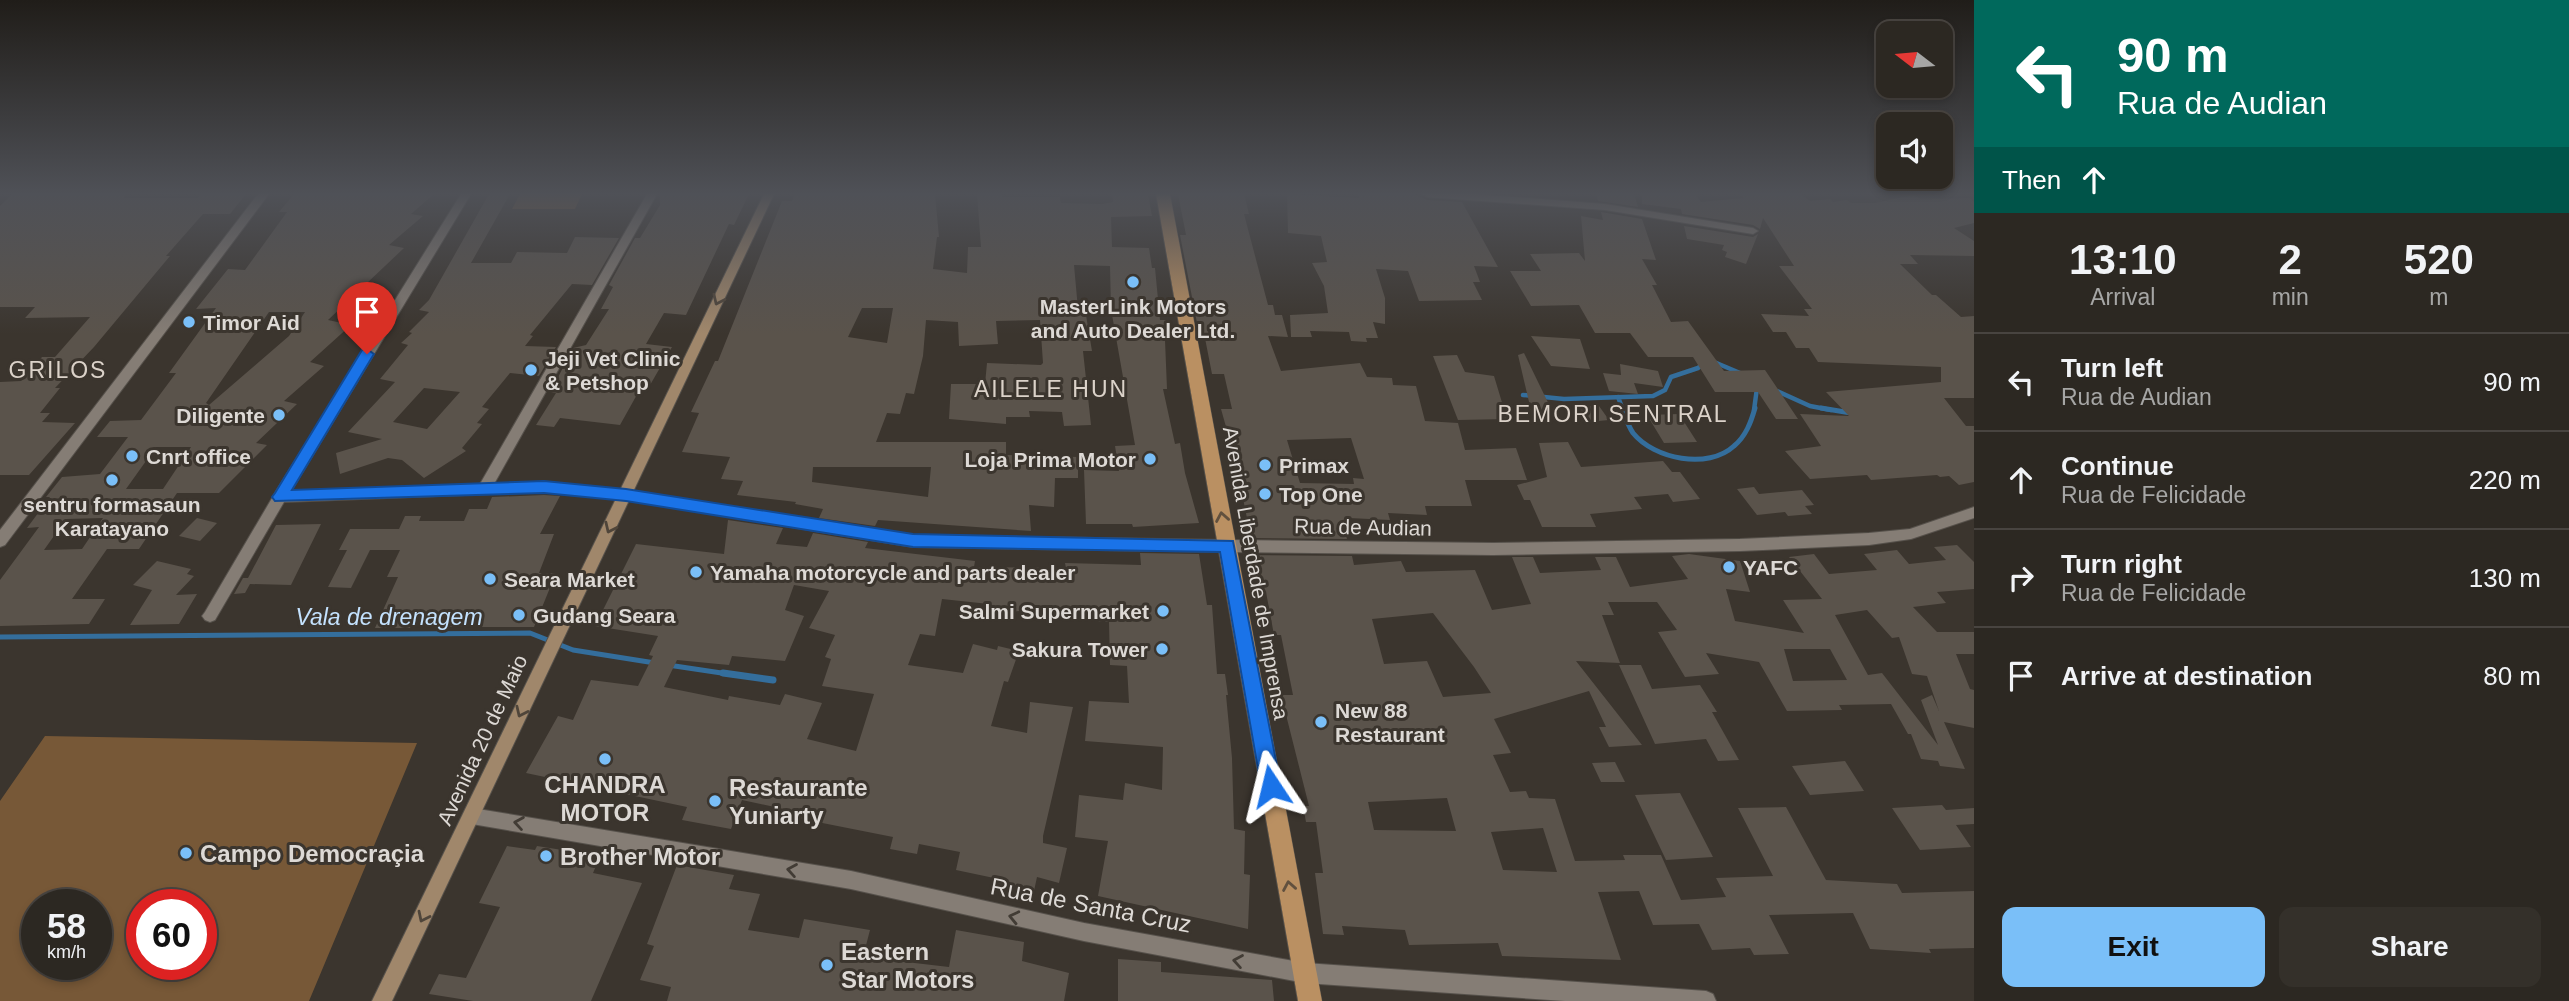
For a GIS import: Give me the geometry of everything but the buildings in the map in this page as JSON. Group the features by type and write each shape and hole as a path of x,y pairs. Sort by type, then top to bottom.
{"main road":[{"name":"Avenida 20 de Maio","path":"382,1001 563,628 746,241"},
{"name":"Avenida Liberdade de Imprensa","path":"1172,241 1310,1001"}],"street":[{"path":"0,541 228,241"},
{"path":"211,616 280,497 437,241"},
{"path":"485,488 625,241"},
{"name":"Rua de Audian","path":"280,497 544,487 626,495 913,541 1493,549 1740,545 1911,534 1974,512"},
{"name":"Rua de Santa Cruz","path":"472,816 851,880 1084,932 1305,973 1706,1001"}],"shaded area":[{"name":"Campo Democraçia","path":"45,736 417,743 309,1001 0,1001 0,801"}],"waterway":[{"path":"1714,362 1740,373"},
{"path":"1618,397 1653,396 1665,390 1671,377 1698,368 1704,363"},
{"path":"1754,410 1757,388"},
{"path":"1777,391 1810,406 1831,410"},
{"path":"1523,395 1564,399 1618,397"},
{"path":"1618,397 1623,410"},
{"path":"1622,408 1631,430 1642,442 1667,455 1696,459 1710,458 1734,446 1750,424 1755,408"},
{"path":"1821,408 1851,413"},
{"name":"Vala de drenagem","path":"0,637 530,633 573,650 655,663"},
{"name":"Vala de drenagem","path":"668,665 735,675"},
{"name":"Vala de drenagem","path":"723,673 773,680"}],"place":[{"name":"MasterLink Motors and Auto Dealer Ltd.","path":"1133,282"},
{"name":"Timor Aid","path":"189,322"},
{"name":"Jeji Vet Clinic & Petshop","path":"531,370"},
{"name":"Diligente","path":"279,415"},
{"name":"Cnrt office","path":"132,456"},
{"name":"Loja Prima Motor","path":"1150,459"},
{"name":"Primax","path":"1265,465"},
{"name":"sentru formasaun Karatayano","path":"112,480"},
{"name":"Top One","path":"1265,494"},
{"name":"YAFC","path":"1729,567"},
{"name":"Yamaha motorcycle and parts dealer","path":"696,572"},
{"name":"Seara Market","path":"490,579"},
{"name":"Salmi Supermarket","path":"1163,611"},
{"name":"Gudang Seara","path":"519,615"},
{"name":"Sakura Tower","path":"1162,649"},
{"name":"New 88 Restaurant","path":"1321,722"},
{"name":"CHANDRA MOTOR","path":"605,759"},
{"name":"Restaurante Yuniarty","path":"715,801"},
{"name":"Campo Democraçia","path":"186,853"},
{"name":"Brother Motor","path":"546,856"},
{"name":"Eastern Star Motors","path":"827,965"}],"district":[{"name":"GRILOS","path":"58,370"},
{"name":"AILELE HUN","path":"1051,389"},
{"name":"BEMORI SENTRAL","path":"1613,414"}],"route":[{"path":"367,354 280,497 544,487 626,495 913,541 1228,546 1271,786"}]}
